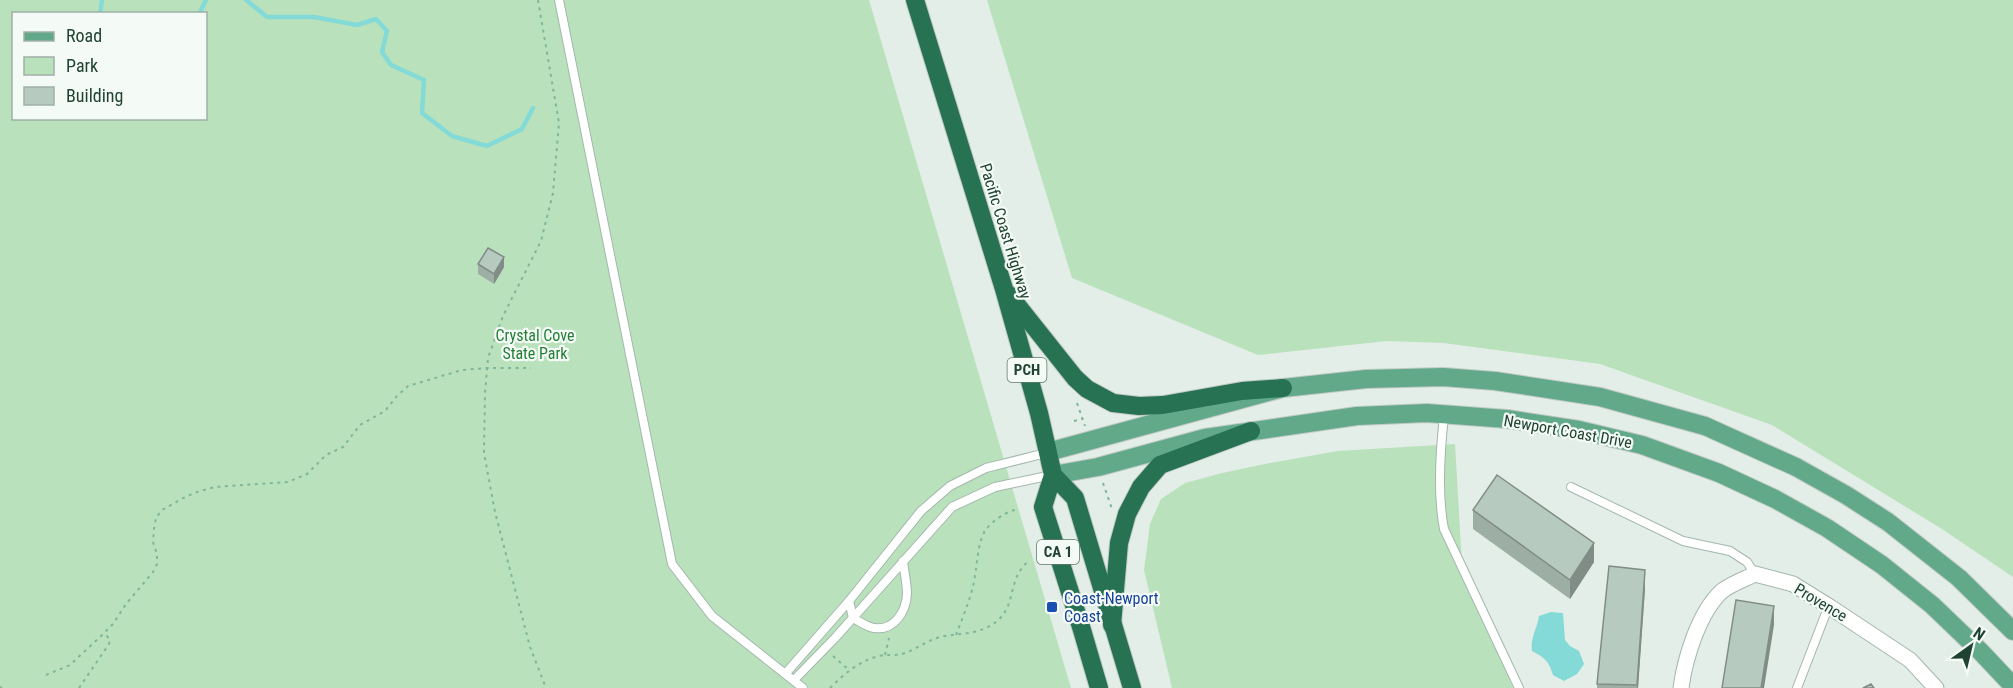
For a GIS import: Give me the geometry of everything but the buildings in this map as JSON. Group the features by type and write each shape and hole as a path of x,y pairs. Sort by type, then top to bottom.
{"highway":[{"name":"Pacific Coast Highway","path":"915,0 1004,289 1039,413 1053,475 1043,507 1099,688"},
{"path":"1004,289 1075,378 1087,389 1113,404 1163,405 1283,388"},
{"path":"1112,625 1119,543 1127,514 1140,487 1160,465 1251,431"},
{"name":"CA 1","path":"1053,475 1075,498 1132,688"}],"main road":[{"path":"1048,452 1283,388 1366,379 1443,377 1495,381 1600,396 1705,426 1796,467 1846,495 1888,522 1959,578 2013,631"},
{"name":"Newport Coast Drive","path":"1053,475 1098,467 1205,438 1357,416 1444,414 1528,422 1579,430 1642,445 1719,473 1775,499 1827,528 1907,585 1940,613 2013,687"}],"street":[{"name":"Provence","path":"1755,574 1793,584 1830,607 1910,660 1936,688"},
{"path":"1681,688 1683,672 1698,624 1722,591 1755,574"}],"lane":[{"path":"559,0 672,564 712,616 803,688"},
{"path":"1444,414 1441,479 1441,514 1444,529 1519,688"},
{"path":"786,673 849,601 921,511 950,486 986,468 1048,452"},
{"path":"794,680 952,507 995,487 1053,475"},
{"path":"1571,487 1683,542 1730,551 1747,562 1755,574"},
{"path":"849,601 853,618 872,628 888,627 898,619 905,607 907,593 903,561"},
{"path":"1797,688 1813,643 1830,607"}],"path":[{"path":"538,0 559,123 553,193 541,241 503,315 488,358 484,453 495,512 530,647 546,688"},
{"path":"46,675 70,665 113,624 126,604 153,572 157,564 153,542 154,529 156,518 162,510 187,495 215,487 288,482 307,474 326,455 342,447 360,425 385,411 408,386 462,370 531,368"},
{"path":"1078,398 1076,400 1086,428"},
{"path":"1074,421 1082,419"},
{"path":"1102,481 1110,508 1113,509"},
{"path":"956,635 972,589 982,538 986,530 997,520 1009,511 1015,510"},
{"path":"830,688 849,670 862,663 885,655 902,654 927,641 970,633 991,626 1004,616 1020,567 1030,560"},
{"path":"885,655 890,636 888,627"},
{"path":"79,688 109,644 110,640 104,632"},
{"path":"825,648 849,670"}],"green space":[{"name":"Crystal Cove State Park","path":"0,0 869,0 1071,688 0,688"},
{"path":"987,0 2013,0 2013,577 1942,529 1772,425 1600,364 1443,343 1387,341 1258,355 1072,278"},
{"path":"1455,444 1462,565 1513,688 1172,688 1144,570 1150,524 1161,499 1185,483 1270,463 1338,451"}],"water":[{"path":"1551,612 1563,613 1565,640 1579,651 1584,664 1577,674 1564,681 1553,675 1546,660 1532,651 1539,616"}],"waterway":[{"path":"100,12 102,0"},
{"path":"200,12 206,0"},
{"path":"246,0 267,17 314,17 357,25 376,19 387,31 382,52 391,65 424,80 422,113 452,136 487,146 522,129 533,108"}],"place":[{"name":"Coast-Newport Coast","path":"1052,607"}]}
